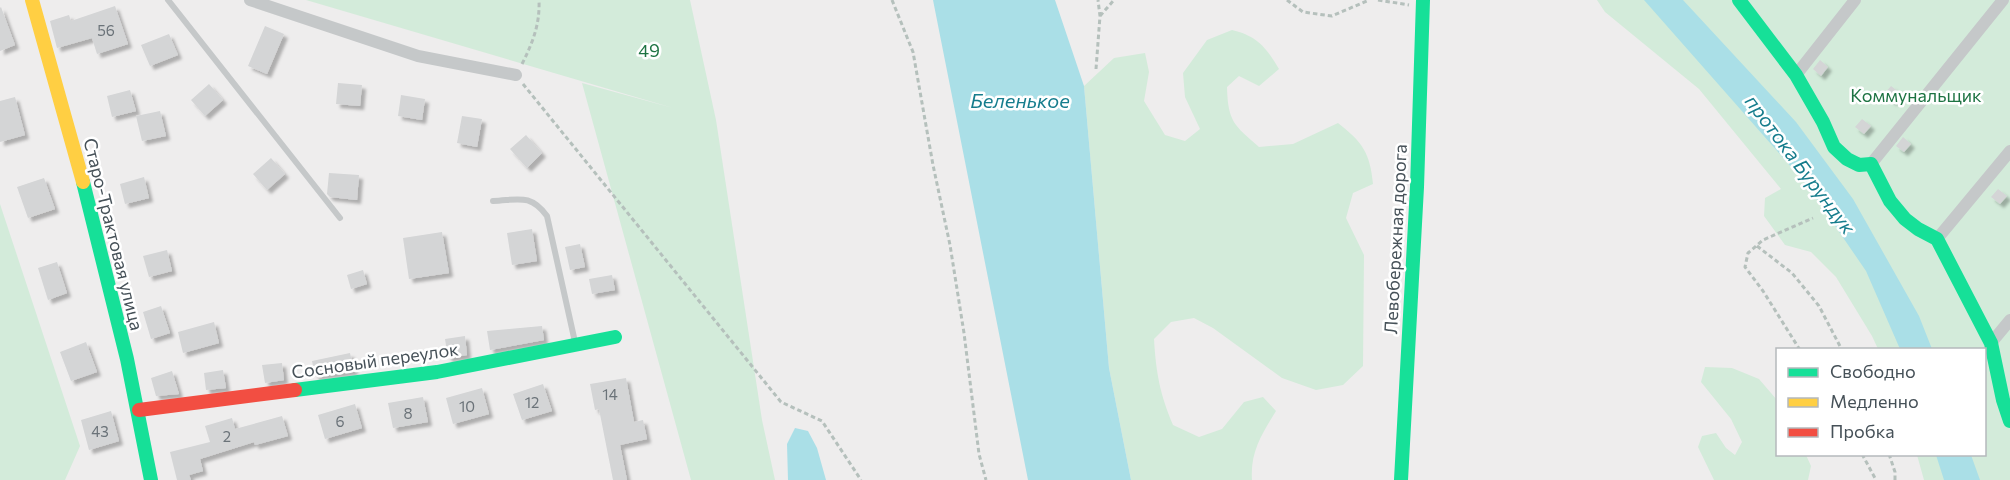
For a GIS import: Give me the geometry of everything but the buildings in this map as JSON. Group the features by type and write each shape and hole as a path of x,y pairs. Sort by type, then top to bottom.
{"street":[{"name":"Старо-Трактовая улица","path":"32,0 81,171 139,410 151,480"},
{"path":"250,0 418,56 516,75"},
{"path":"1739,0 1796,75 1823,122 1834,147 1846,159 1859,165 1871,164 2003,0"},
{"path":"1796,75 1855,0"},
{"name":"Левобережная дорога","path":"1401,480 1417,187 1423,4"},
{"path":"1937,239 2010,151"},
{"path":"1871,164 1890,201 1905,219 1937,239 1991,343 2003,400 2010,421"},
{"path":"1991,343 2010,320"},
{"name":"Сосновый переулок","path":"139,410 437,372 615,337"}],"lane":[{"path":"168,0 340,218"},
{"path":"493,201 528,199 539,206 547,216 575,345"}],"path":[{"path":"539,0 540,17 533,42 516,75 782,402 822,421 861,480"},
{"path":"892,0 914,52 933,165 950,245 979,454 986,480"},
{"path":"1096,69 1100,16 1098,0"},
{"path":"1100,16 1114,0"},
{"path":"1287,0 1303,12 1332,16 1369,0"},
{"path":"1378,0 1423,4"},
{"path":"1799,348 1745,267 1748,253 1764,240 1813,218"},
{"path":"1757,246 1792,273 1819,306 1841,348"},
{"path":"1863,456 1876,480"},
{"path":"1890,456 1895,480"}],"green space":[{"name":"49","path":"306,0 690,0 716,120 762,420 775,480 691,480 582,83 673,108"},
{"name":"Коммунальщик","path":"1597,0 2010,0 2010,480 1924,480 1917,456 1986,456 1986,348 1878,348 1836,277 1811,252 1785,245 1764,216 1765,198 1781,189 1699,89 1605,12"},
{"path":"1232,30 1254,39 1270,54 1279,69 1259,86 1239,76 1227,87 1231,116 1238,128 1259,147 1293,144 1338,123 1359,142 1367,156 1373,184 1353,193 1346,218 1364,255 1363,366 1343,385 1316,390 1282,378 1213,328 1194,318 1171,322 1154,339 1159,383 1173,425 1199,437 1222,429 1244,402 1263,397 1276,411 1255,452 1252,480 1131,480 1109,368 1084,86 1114,58 1145,53 1149,72 1144,101 1165,135 1185,141 1200,129 1185,97 1183,73 1207,40"},
{"path":"0,204 80,446 65,480 0,480"},
{"path":"1705,367 1732,368 1759,379 1776,399 1776,456 1806,456 1811,466 1808,480 1714,480 1698,447 1702,436 1716,433 1726,448 1735,455 1742,442 1731,419 1701,382"}],"water":[{"name":"Беленькое","path":"933,0 1055,0 1084,86 1109,368 1131,480 1028,480"},
{"name":"протока Бурундук","path":"1644,0 1683,0 1796,122 1853,199 1919,316 1932,348 1900,348 1866,271 1807,185"},
{"path":"795,428 808,431 817,448 826,480 788,480 787,444"},
{"path":"1936,456 1971,456 1980,480 1944,480"}],"traffic: fast":[{"path":"1401,480 1417,187 1423,0"},
{"path":"1739,0 1796,75 1823,122 1834,147 1847,159 1859,165 1871,164 1890,201 1905,219 1937,239 1991,343 2003,400 2010,421"},
{"path":"83,182 127,359 151,480"},
{"path":"295,390 437,372 615,337"}],"traffic: slow":[{"path":"32,0 83,182"}],"traffic: jam":[{"path":"139,410 295,390"}]}
